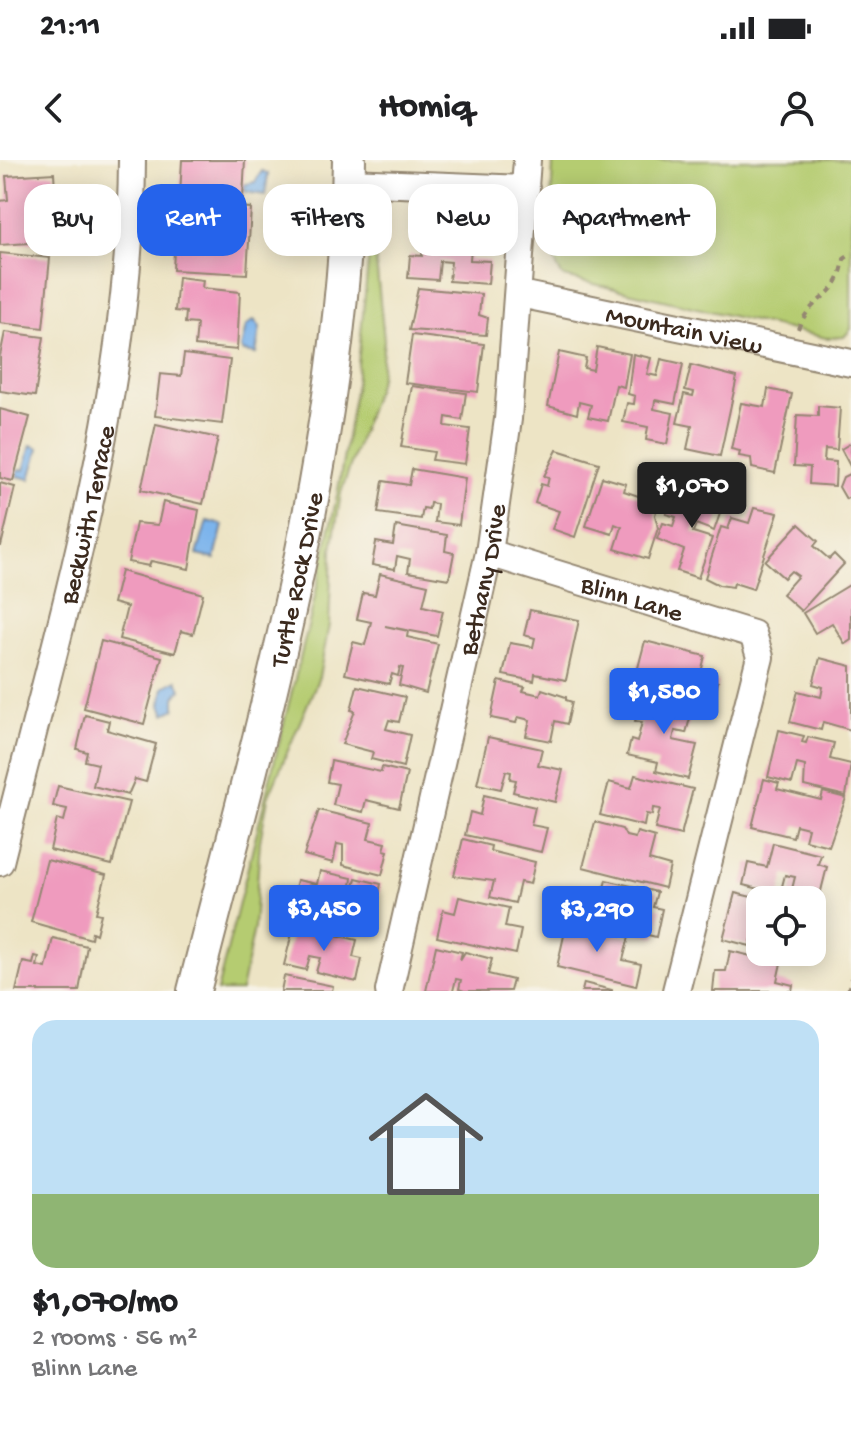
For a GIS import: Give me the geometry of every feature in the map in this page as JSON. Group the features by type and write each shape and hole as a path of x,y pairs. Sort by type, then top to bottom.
{"street":[{"name":"Beckwith Terrace","path":"0,862 73,571 111,395 132,242 132,160"},
{"path":"506,160 527,160"},
{"name":"Bethany Drive","path":"389,991 489,553 508,419 520,294 527,160"},
{"path":"349,171 526,189"},
{"name":"Turtle Rock Drive","path":"194,991 306,543 326,434 344,287 349,171"},
{"name":"Mountain View","path":"520,294 851,363"},
{"name":"Blinn Lane","path":"489,553 753,634 760,657 676,991"}],"path":[{"path":"796,335 811,304 829,294 842,277 844,259 851,254"},
{"path":"848,991 851,978"}],"green space":[{"path":"553,160 851,160 851,329 844,337 826,338 564,277 553,256 716,256 716,184 552,184"},
{"path":"369,256 375,256 384,340 380,378 341,493 332,550 329,625 319,677 268,798 260,841 254,928 241,991 217,991 310,619 337,496 356,384"}],"water":[{"path":"262,171 268,174 267,184 263,184 263,195 247,192 247,184 255,182"},
{"path":"254,320 260,327 256,354 244,352 241,348 246,326"},
{"path":"31,445 39,448 30,479 17,476 19,469 24,470"},
{"path":"207,521 223,525 215,559 197,555"},
{"path":"177,680 181,689 175,697 175,709 165,714 161,705 164,687"}],"building":[{"path":"182,160 245,160 244,184 181,184"},
{"path":"54,173 55,184 24,184 24,243 0,245 0,201 8,200 6,176"},
{"path":"247,208 251,208 247,274 173,270 174,256 247,256"},
{"path":"0,253 50,258 43,328 0,323"},
{"path":"410,256 470,256 470,260 490,261 488,284 449,281 451,262 440,261 438,280 408,278"},
{"path":"178,277 203,280 202,288 240,292 237,350 195,346 197,324 185,323 186,312 175,311"},
{"path":"418,288 481,294 479,315 488,318 486,335 409,330"},
{"path":"5,332 44,337 35,396 0,391 0,356"},
{"path":"412,335 484,344 478,392 405,383"},
{"path":"597,347 630,354 624,387 616,385 608,421 588,417 591,405 579,402 577,414 548,406 559,352 586,358 584,368 593,370"},
{"path":"184,354 230,360 222,424 155,416 160,374 181,376"},
{"path":"633,354 651,358 647,374 657,376 661,359 683,364 675,404 655,400 654,409 673,413 667,444 646,440 648,427 623,422 627,403 634,404 635,396 628,394"},
{"path":"691,365 737,377 720,456 687,449 692,426 677,423 684,394 693,396 694,392 685,390"},
{"path":"412,386 466,393 462,420 446,417 445,426 470,429 465,464 432,460 434,452 401,447"},
{"path":"768,389 792,394 775,473 752,468 751,458 739,456 740,451 731,449 741,403 765,407"},
{"path":"818,406 840,408 837,450 825,449 824,461 836,462 835,486 809,484 810,467 794,466 797,415 818,416"},
{"path":"0,409 30,417 13,481 0,478"},
{"path":"156,424 218,438 203,504 141,490"},
{"path":"851,443 851,468 841,449"},
{"path":"557,450 599,463 575,537 552,529 559,511 535,503 541,484 547,486 549,477 544,476"},
{"path":"412,469 465,478 459,525 435,522 437,504 430,503 429,509 423,508 421,519 378,513 383,481 409,485"},
{"path":"851,473 851,496 846,499 839,487 843,477"},
{"path":"602,477 626,484 624,491 644,498 646,491 661,495 655,515 658,528 648,559 615,549 622,527 615,524 612,534 586,526"},
{"path":"0,483 15,487 1,546 0,546"},
{"path":"703,492 725,499 714,531 696,524 693,532 712,538 698,578 677,571 684,550 657,539 663,523 673,526 676,517 666,514 672,496 699,505"},
{"path":"163,502 199,510 189,569 151,561 149,566 128,562 136,523 158,525"},
{"path":"754,508 778,513 753,589 734,583 733,587 719,585 705,578 721,527 728,529 732,518 749,523"},
{"path":"799,524 818,541 814,546 829,559 834,554 844,564 801,611 782,594 798,576 791,571 784,578 765,561"},
{"path":"396,526 447,535 445,551 454,553 449,579 408,572 410,559 397,556 395,569 372,565 376,542 393,545"},
{"path":"121,571 203,594 193,634 181,631 175,653 119,639 127,607 113,603"},
{"path":"380,574 428,585 423,606 443,611 437,636 385,626 408,631 407,637 438,644 426,693 399,685 403,668 400,667 398,676 392,674 389,684 345,674 353,642 365,645 371,622 357,619 363,593 375,595"},
{"path":"851,584 851,640 845,644 832,623 815,633 803,613"},
{"path":"530,610 579,620 566,680 535,674 534,681 503,675 510,643 533,647 535,638 524,635"},
{"path":"101,641 162,657 144,724 84,708"},
{"path":"645,641 705,656 700,677 718,682 711,707 673,697 677,680 669,678 665,696 633,687"},
{"path":"820,658 851,666 851,730 823,722 821,730 790,722 798,691 821,697 823,687 813,684"},
{"path":"499,681 525,687 523,691 540,695 542,689 566,697 572,702 567,724 555,721 551,741 526,736 530,720 518,717 516,723 491,718"},
{"path":"357,686 405,697 399,722 389,720 386,729 410,735 403,767 371,759 373,752 342,744 355,711 351,710"},
{"path":"642,694 693,707 686,733 675,731 673,740 697,745 688,779 656,771 658,762 627,755 631,740 637,742 642,722 635,721"},
{"path":"85,715 109,721 107,730 156,744 146,782 135,779 128,795 93,786 98,764 85,761 87,752 77,749"},
{"path":"779,730 804,736 802,742 806,743 808,737 834,743 830,759 851,764 846,796 804,786 805,766 797,764 792,783 768,777"},
{"path":"488,737 542,749 538,765 563,770 555,802 513,792 516,780 510,779 511,772 506,771 501,789 477,784"},
{"path":"331,761 381,772 382,767 407,773 399,808 366,800 363,812 333,805 338,784 327,782"},
{"path":"635,775 693,789 681,835 655,829 660,809 653,808 652,815 646,814 644,826 600,815 609,782 631,788"},
{"path":"764,779 779,783 777,789 821,800 823,792 846,798 829,846 805,840 808,828 796,825 793,837 752,827"},
{"path":"58,786 129,802 112,865 50,850 57,819 64,821 67,809 53,806"},
{"path":"484,795 535,807 531,825 547,828 541,852 465,835 470,812 480,815"},
{"path":"319,810 372,823 368,839 386,843 384,850 388,851 382,875 343,865 343,845 337,844 333,863 304,855"},
{"path":"595,822 622,829 626,836 635,838 637,832 655,837 649,860 670,866 665,888 583,867"},
{"path":"463,839 491,846 490,851 535,862 530,884 520,882 515,903 490,897 494,881 454,876"},
{"path":"773,843 821,855 818,864 827,867 822,886 793,886 795,877 785,875 782,886 743,885 748,863 767,867"},
{"path":"47,860 106,875 96,913 101,914 96,934 92,932 91,939 31,922"},
{"path":"320,871 352,878 351,886 354,887 356,878 381,884 371,930 344,924 348,905 343,904 339,923 290,912 297,880 317,884"},
{"path":"606,880 657,892 653,907 662,909 656,937 580,918 586,892 602,896"},
{"path":"735,893 746,896 746,945 723,939"},
{"path":"459,897 509,908 505,927 521,930 516,954 437,937 443,910 455,913"},
{"path":"567,922 629,937 623,960 641,964 636,986 557,967"},
{"path":"294,925 357,940 353,957 362,959 357,982 316,972 320,958 310,956 306,970 284,965"},
{"path":"53,938 87,946 79,991 16,991 23,962 33,964 35,956 39,957 37,966 46,968"},
{"path":"436,946 462,952 460,960 465,952 492,959 488,974 513,980 510,991 464,991 459,989 461,980 456,979 453,991 426,991"},
{"path":"730,951 746,955 746,966 780,966 777,981 793,985 792,991 713,991 715,971 726,971"},
{"path":"284,976 333,986 332,991 281,991"},
{"path":"584,983 612,990 612,991 582,991"}]}
